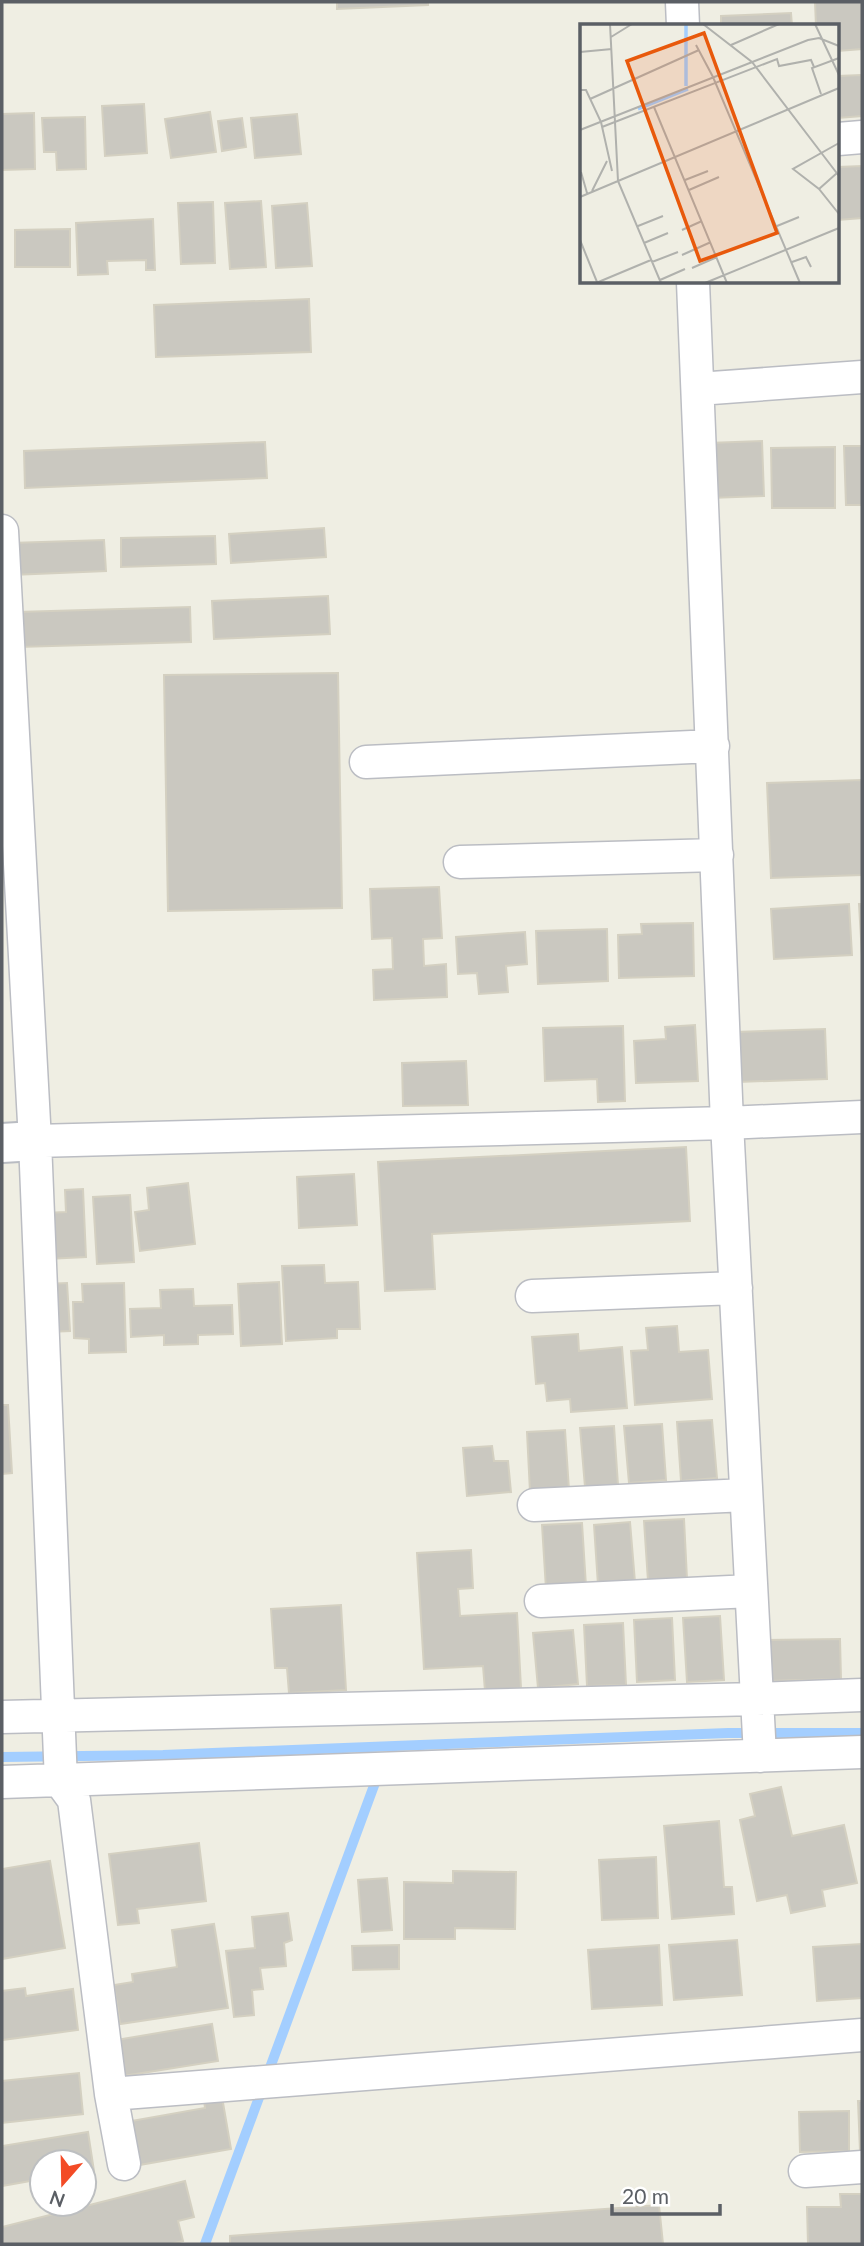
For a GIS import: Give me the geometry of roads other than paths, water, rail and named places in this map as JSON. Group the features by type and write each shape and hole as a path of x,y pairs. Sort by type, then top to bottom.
{"street":[{"path":"682,2 683,24"},
{"path":"840,139 862,137"},
{"path":"693,284 727,1123 760,1756"},
{"path":"698,389 862,377"},
{"path":"2,531 18,1142 61,1782 74,1800 111,2094 124,2164"},
{"path":"366,762 713,746"},
{"path":"460,862 717,855"},
{"path":"18,1142 862,1117"},
{"path":"532,1296 736,1287"},
{"path":"534,1505 747,1495"},
{"path":"541,1601 751,1591"},
{"path":"2,1717 862,1695"},
{"path":"2,1782 862,1752"},
{"path":"111,2094 862,2035"},
{"path":"805,2171 862,2167"}],"waterway":[{"path":"2,1757 163,1755 728,1733 862,1733"},
{"path":"205,2244 379,1772"}]}
